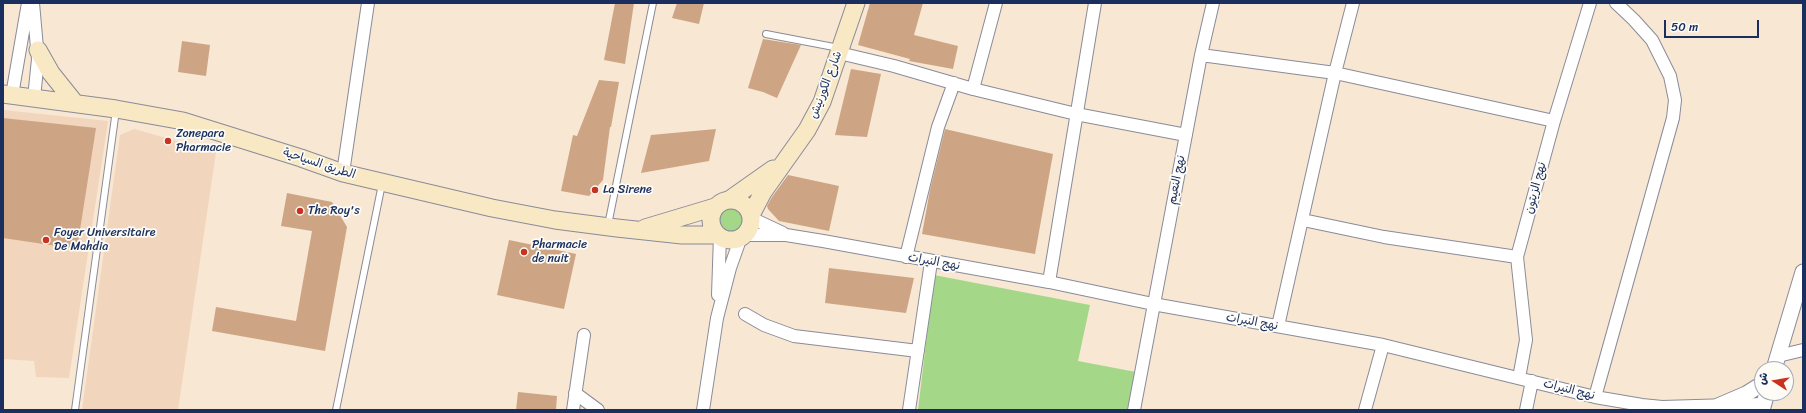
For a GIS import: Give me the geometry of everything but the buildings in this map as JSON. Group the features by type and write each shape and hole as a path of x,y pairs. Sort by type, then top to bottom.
{"main road":[{"name":"شارع الكورنيش","path":"751,217 763,192 807,130 822,102 856,3"},
{"path":"38,50 51,73 75,104"},
{"name":"الطريق السياحية","path":"7,94 116,109 183,121 344,173 492,208 555,220 608,227 682,235 719,236"},
{"name":"شارع الكورنيش","path":"722,203 751,186 785,160"},
{"path":"740,201 745,205 751,217 750,228 742,236 730,240 719,236 711,222 711,216 722,203 740,201"},
{"name":"الطريق السياحية","path":"637,230 722,203"}],"street":[{"path":"7,94 28,3"},
{"path":"33,3 38,50 34,98"},
{"path":"344,173 368,3"},
{"path":"973,89 996,3"},
{"path":"1049,282 1095,3"},
{"name":"نهج النعيم","path":"1134,410 1201,55 1213,3"},
{"path":"1278,326 1335,73 1353,3"},
{"name":"نهج الزيتون","path":"1519,378 1526,340 1517,257 1554,121 1590,3"},
{"path":"1595,397 1673,118 1675,100 1670,76 1652,40 1616,3"},
{"path":"840,51 973,89 1076,114 1186,135"},
{"path":"1201,55 1335,73 1554,121"},
{"path":"906,257 938,126 954,83"},
{"path":"751,217 786,235"},
{"path":"1303,220 1384,237 1517,257"},
{"path":"703,410 717,318 730,268 742,236 786,235"},
{"name":"نهج النيرات","path":"786,235 1049,282 1153,304 1383,345 1595,397 1662,407 1723,409 1738,404 1764,402"},
{"path":"717,318 719,236"},
{"path":"909,410 931,262"},
{"path":"1777,361 1803,272"},
{"path":"745,314 764,325 794,336 918,350"},
{"path":"573,410 584,335"},
{"path":"1365,410 1383,345"},
{"path":"1780,361 1803,350"},
{"path":"1526,410 1532,381"},
{"path":"1723,409 1754,389"},
{"path":"575,393 598,410"}],"lane":[{"path":"608,227 653,3"},
{"path":"766,34 840,51"},
{"path":"75,410 116,109"},
{"path":"336,410 383,182"}],"shaded area":[{"name":"Foyer Universitaire De Mahdia","path":"3,110 108,121 69,378 36,377 34,361 3,359"},
{"path":"134,129 216,152 178,410 82,410 120,135"}],"green space":[{"path":"730,208 739,212 743,221 739,230 730,234 721,230 717,221 721,212"},
{"path":"934,275 1090,305 1078,361 1136,372 1127,410 918,410"}],"place":[{"name":"Zonepara Pharmacie","path":"168,141"},
{"name":"La Sirene","path":"595,190"},
{"name":"The Roy's","path":"300,211"},
{"name":"Foyer Universitaire De Mahdia","path":"46,240"},
{"name":"Pharmacie de nuit","path":"524,252"}]}
